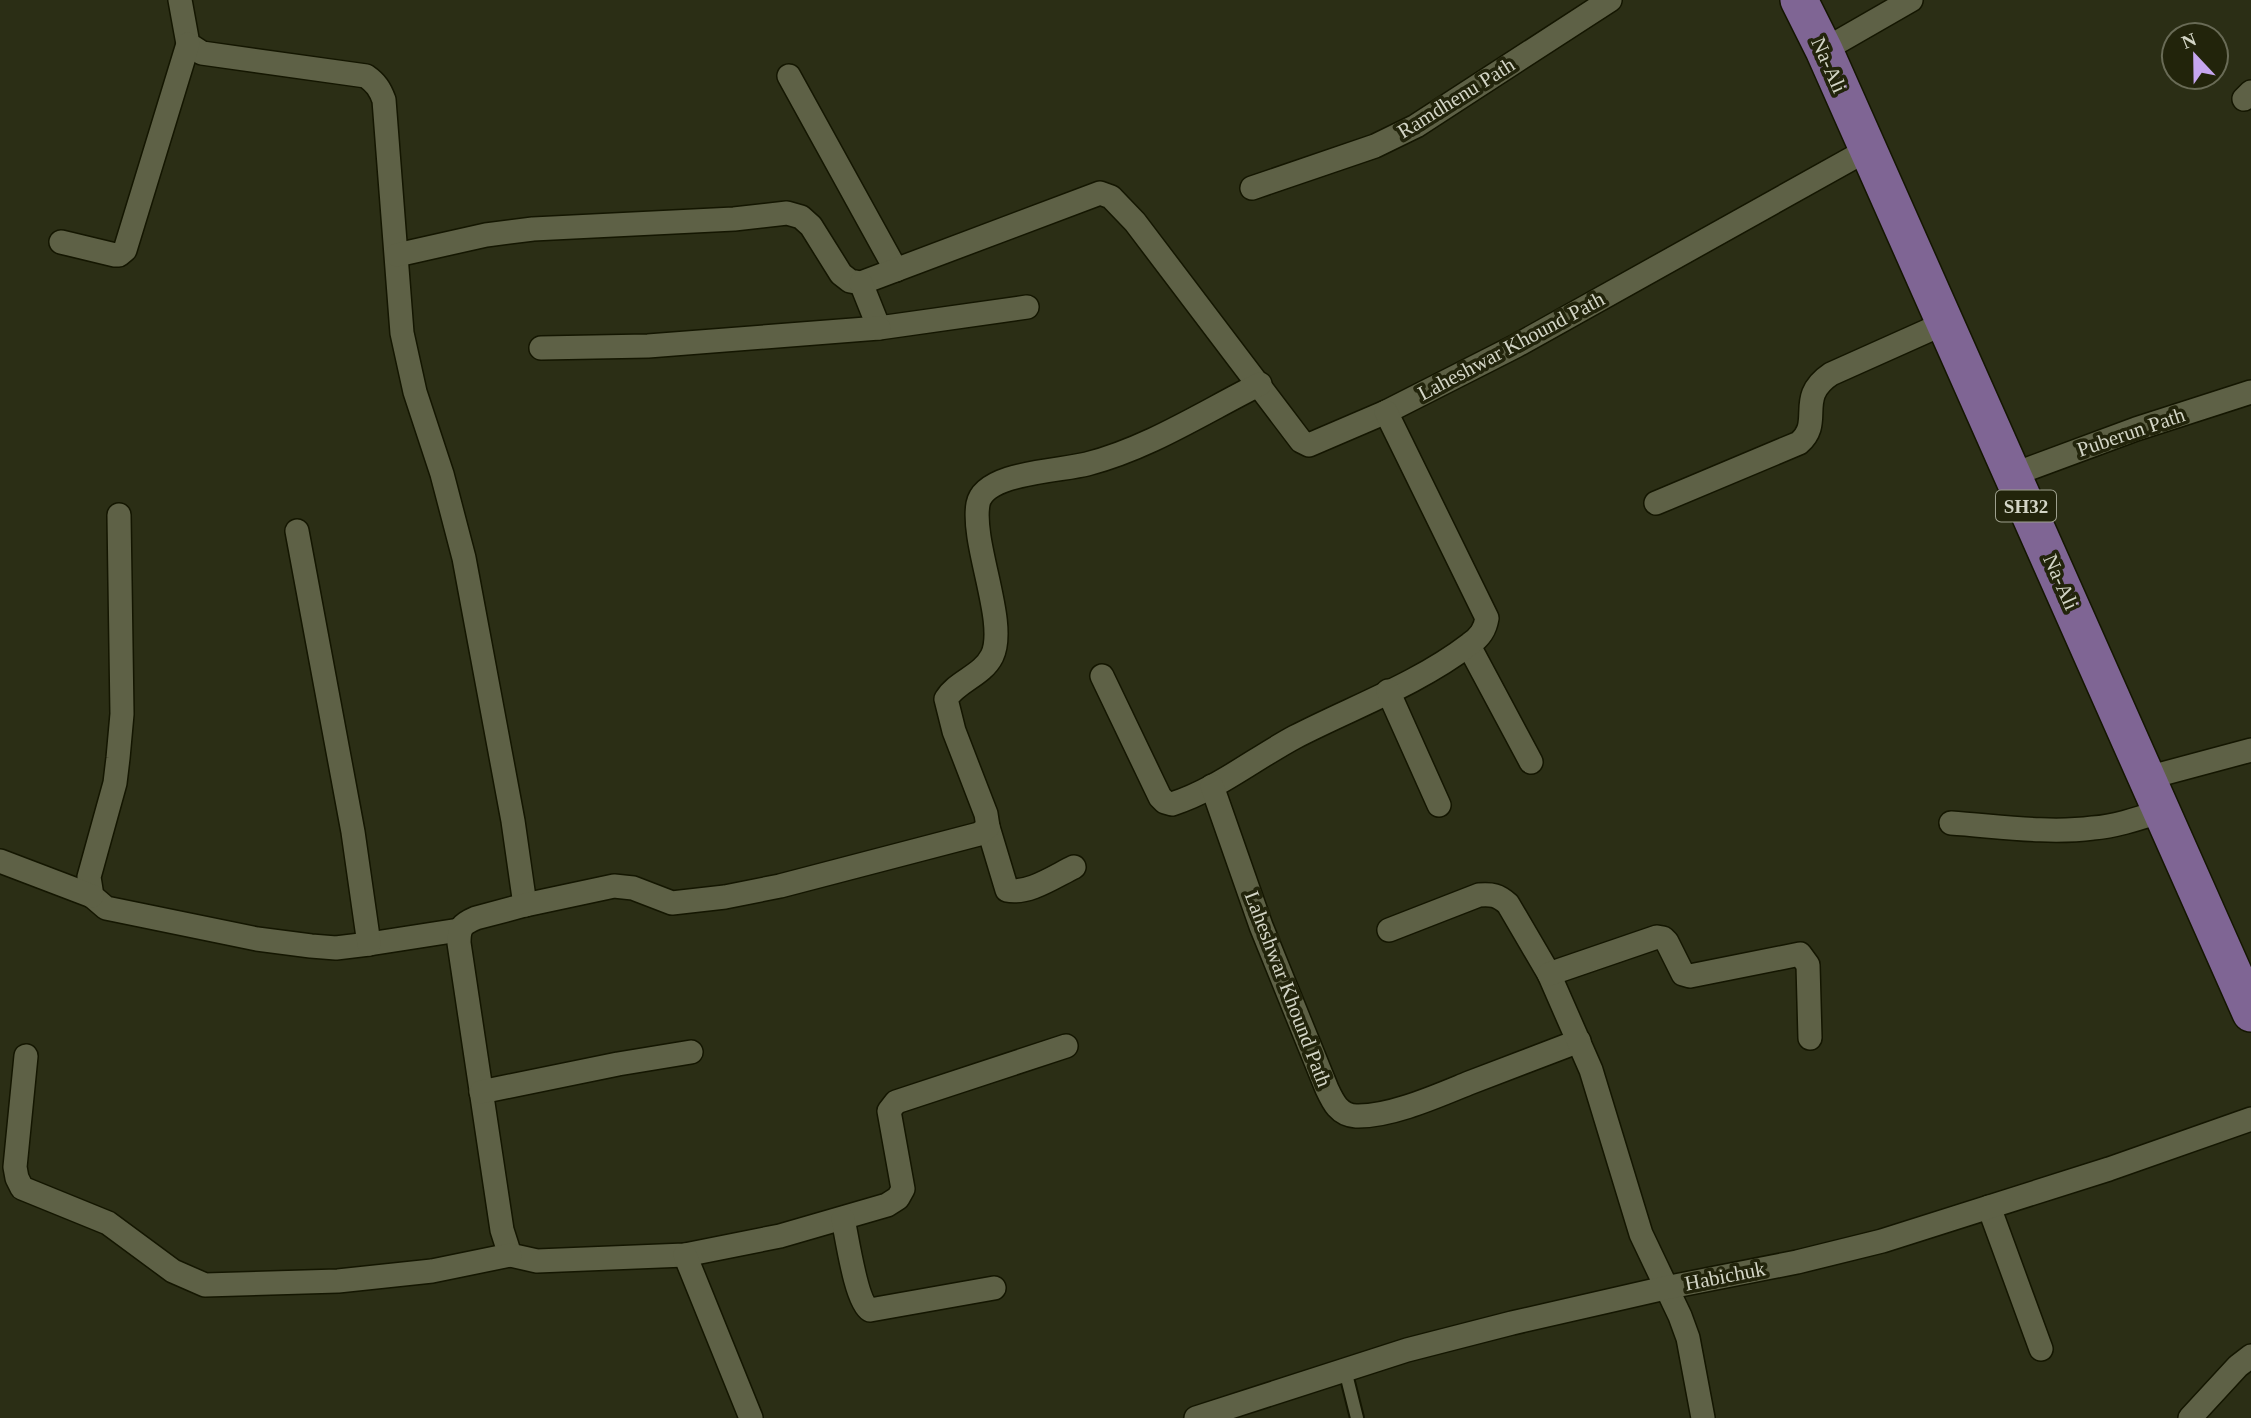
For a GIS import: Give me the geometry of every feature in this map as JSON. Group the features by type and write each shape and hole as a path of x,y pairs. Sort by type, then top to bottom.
{"main road":[{"name":"Na-Ali","path":"1799,0 1824,50 2251,1013"}],"street":[{"path":"61,242 115,255 125,250 188,44 180,0"},
{"name":"Ramdhenu Path","path":"1252,188 1363,150 1416,126 1609,0"},
{"path":"1824,50 1911,0"},
{"path":"188,44 202,53 366,76 375,82 384,100 402,333 415,392 445,485 464,558 513,821 525,905"},
{"path":"789,76 896,270"},
{"name":"Laheshwar Khound Path","path":"1260,384 1301,441 1309,445 1325,440 1551,327 1867,150"},
{"path":"397,254 533,229 734,219 787,213 801,217 811,226 841,274 850,281 861,284 1100,193 1111,197 1135,222 1260,384 1136,447 1087,464 1004,479 988,488 978,503 977,520 993,617 995,647 982,669 951,691 946,699 946,706 986,814 1007,890 1025,889 1074,867"},
{"path":"861,284 879,328"},
{"path":"541,348 648,346 879,328 1027,307"},
{"path":"1656,503 1799,443 1809,431 1811,400 1818,384 1831,374 1945,323"},
{"name":"Puberun Path","path":"2012,475 2136,429 2251,393"},
{"path":"1102,676 1160,797 1172,804 1212,786 1292,739 1442,663 1469,646 1485,629 1487,618 1385,412"},
{"path":"92,896 89,877 115,783 122,714 119,515"},
{"path":"298,531 353,832 369,944"},
{"path":"1469,646 1531,762"},
{"path":"1388,691 1439,805"},
{"path":"2147,778 2251,750"},
{"name":"Laheshwar Khound Path","path":"1212,786 1261,926 1330,1096 1339,1111 1354,1116 1404,1107 1578,1041"},
{"path":"1951,823 2080,829 2108,826 2162,811"},
{"path":"510,1255 502,1230 481,1093 459,930 463,924 525,905 614,886 633,888 672,903 725,897 780,886 950,843 979,834 988,827"},
{"path":"0,861 92,896 106,908 257,940 336,947 459,930"},
{"path":"1389,930 1479,895 1500,896 1508,904 1549,974 1602,1102 1633,1214 1688,1338 1703,1418"},
{"path":"1549,974 1657,937 1667,942 1683,974 1690,976 1800,954 1808,965 1810,1038"},
{"path":"26,1056 15,1167 22,1188 108,1223 124,1232 152,1257 188,1279 205,1285 338,1281 432,1270 510,1255 537,1261 685,1255 780,1236 843,1219 887,1205 898,1198 903,1189 889,1111 896,1102 1066,1046"},
{"path":"481,1093 618,1064 691,1052"},
{"name":"Habichuk","path":"1207,1417 1407,1350 1512,1323 1882,1241 2109,1169 2251,1117"},
{"path":"1989,1207 2041,1349"},
{"path":"843,1219 865,1308 870,1310 994,1288"},
{"path":"685,1255 751,1418"},
{"path":"2190,1418 2238,1366 2251,1356"}],"lane":[{"path":"1345,1370 1357,1418"}]}
